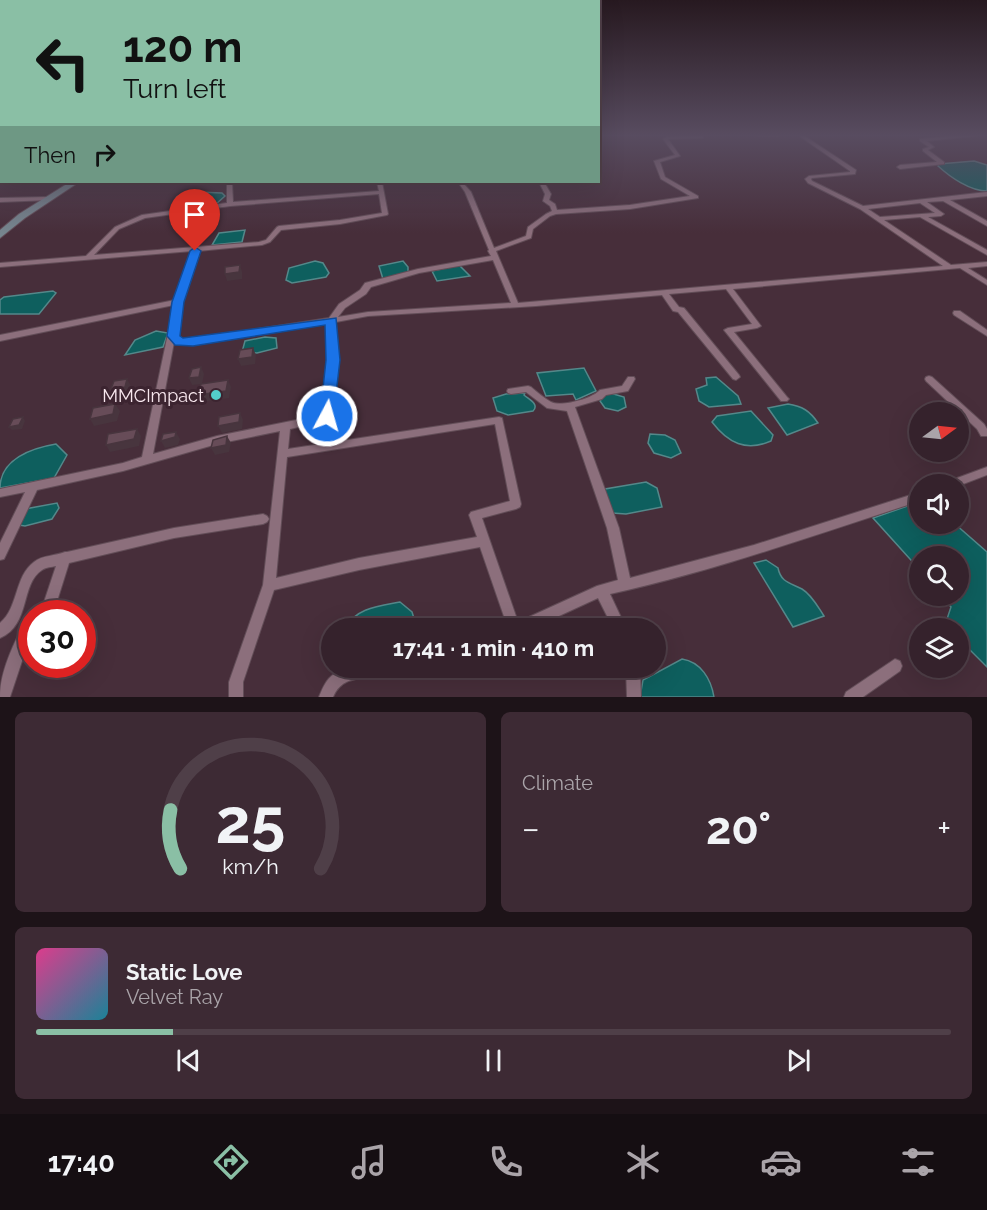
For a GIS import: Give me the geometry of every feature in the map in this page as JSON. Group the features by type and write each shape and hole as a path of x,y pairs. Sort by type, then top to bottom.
{"street":[{"path":"0,493 147,460 217,440 327,416 333,360 332,320 342,306 363,292 368,285 492,254 529,237 530,228 540,223 546,215 555,212 630,207 696,197 663,178 659,168"},
{"path":"849,168 853,173 808,179 862,208 951,268"},
{"path":"0,235 73,183"},
{"path":"229,183 230,204"},
{"path":"0,265 260,244 268,241 279,228 379,216 386,212 380,183"},
{"path":"463,183 515,306"},
{"path":"542,183 548,194 546,201 553,205 555,212"},
{"path":"88,258 117,228 156,212 382,192"},
{"path":"862,208 987,194"},
{"path":"0,200 48,199"},
{"path":"943,199 987,225"},
{"path":"879,219 941,214 921,201"},
{"path":"922,215 987,253"},
{"path":"147,460 178,302 195,251"},
{"path":"173,336 179,342 193,342 368,314 515,306 987,264"},
{"path":"962,266 987,283"},
{"path":"728,287 757,326 728,330 783,399"},
{"path":"664,292 676,309 681,310 736,377"},
{"path":"0,338 178,302"},
{"path":"957,313 987,334"},
{"path":"511,391 528,389 550,406 569,406 600,397 603,392 625,389 630,378"},
{"path":"929,379 981,427 986,435"},
{"path":"569,406 613,528 625,585"},
{"path":"283,454 498,420 516,504 476,515 511,618"},
{"path":"236,697 236,682 269,585 285,427"},
{"path":"969,478 987,471"},
{"path":"0,555 33,486"},
{"path":"541,618 601,590 754,550 909,500"},
{"path":"0,631 10,623 30,571 40,564 174,533 263,519"},
{"path":"269,585 359,564 485,541"},
{"path":"51,600 65,557"},
{"path":"601,590 615,618"},
{"path":"3,697 18,652"},
{"path":"851,697 895,666"},
{"path":"326,697 329,687 339,678"},
{"path":"633,678 634,697"}],"shaded area":[{"path":"940,168 987,168 987,191 967,186"},
{"path":"198,192 222,193 225,196 216,204 174,206 178,196"},
{"path":"245,230 242,242 212,245 219,233"},
{"path":"315,261 323,263 329,273 326,277 292,283 286,280 289,268"},
{"path":"403,261 408,267 408,273 383,279 379,266"},
{"path":"459,265 470,276 437,281 432,271"},
{"path":"53,291 56,293 39,314 0,314 0,300 4,297"},
{"path":"156,331 168,333 163,347 125,355 135,340"},
{"path":"265,337 276,338 277,348 257,353 242,352 245,341"},
{"path":"584,368 596,391 576,400 573,394 546,396 537,373"},
{"path":"716,377 738,396 741,404 709,407 699,401 696,389 707,385 706,378"},
{"path":"525,393 524,395 535,406 533,411 508,415 497,411 493,398 506,394"},
{"path":"610,393 624,397 626,407 618,411 605,408 600,401 604,395"},
{"path":"788,404 805,410 818,423 787,435 768,408"},
{"path":"751,411 773,435 771,441 753,446 738,444 724,435 712,422 717,416"},
{"path":"650,434 665,435 675,440 681,453 671,458 654,453 648,443"},
{"path":"56,444 67,455 54,478 0,488 1,478 11,462 37,448"},
{"path":"646,482 657,488 662,507 626,514 612,513 603,495 605,489"},
{"path":"57,503 59,508 52,519 25,526 18,525 25,509"},
{"path":"909,505 909,534 966,534 987,552 987,667 969,649 969,618 947,618 950,606 969,606 969,546 909,546 909,558 873,518"},
{"path":"766,560 778,568 784,580 809,594 824,616 793,627 754,563"},
{"path":"400,602 412,612 414,618 353,618 376,607"},
{"path":"682,659 695,664 708,678 714,697 640,697 643,680 666,678 666,668"}],"building":[{"path":"240,265 239,272 225,274 225,267"},
{"path":"253,348 252,357 238,359 240,350"},
{"path":"201,367 199,377 189,378 192,369"},
{"path":"127,379 125,387 111,389 114,381"},
{"path":"228,380 226,391 198,395 201,384"},
{"path":"115,404 113,414 90,419 93,408"},
{"path":"240,413 239,422 218,426 219,417"},
{"path":"23,417 19,425 9,427 13,419"},
{"path":"137,429 134,439 106,445 108,434"},
{"path":"176,432 175,437 161,441 163,434"},
{"path":"227,436 226,445 211,448 213,440"}],"place":[{"name":"MMCImpact","path":"216,395"}],"route":[{"path":"195,251 178,302 173,336 179,342 193,342 332,320 333,360 327,416"}]}
